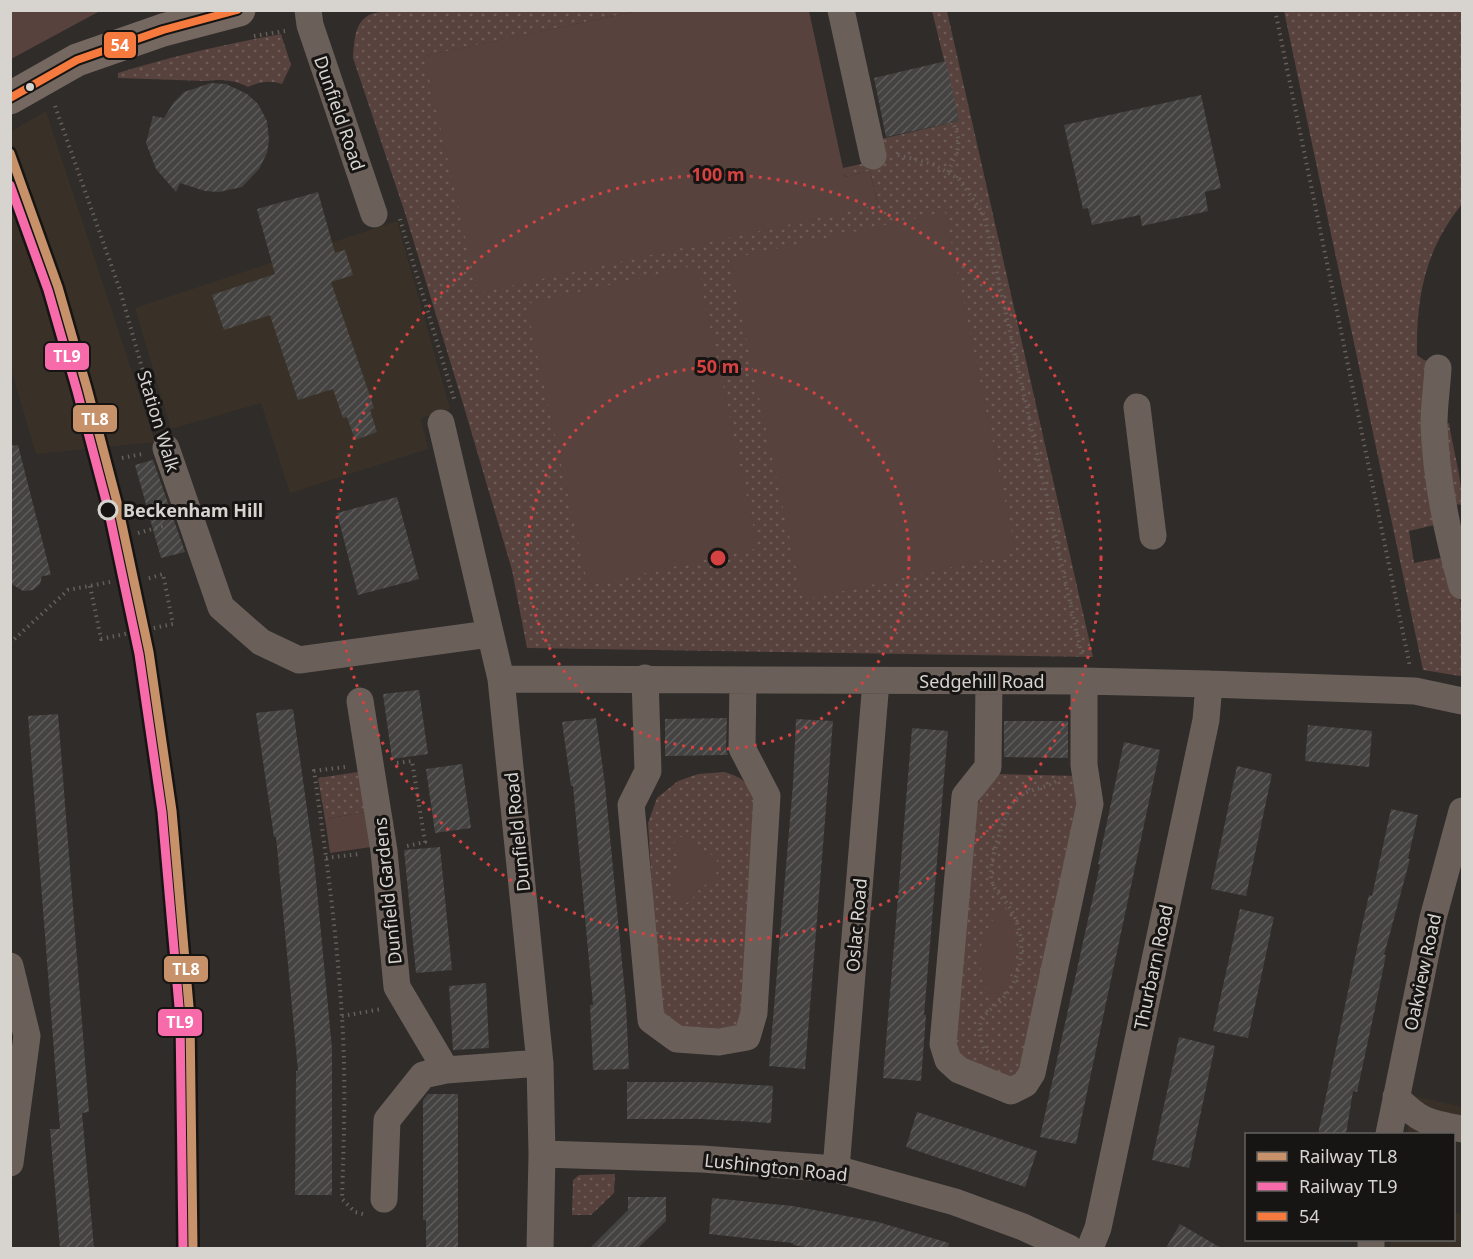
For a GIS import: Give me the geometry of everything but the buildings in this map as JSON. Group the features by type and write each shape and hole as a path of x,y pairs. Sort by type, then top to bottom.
{"main road":[{"path":"13,97 77,60 163,30 231,11"}],"street":[{"name":"Dunfield Road","path":"308,10 310,25 387,216"},
{"path":"841,10 873,156"},
{"path":"1438,368 1434,422 1439,486 1462,586"},
{"path":"1137,407 1153,536"},
{"name":"Dunfield Road","path":"449,415 489,634 501,680 540,1063 542,1154 540,1248"},
{"name":"Station Walk","path":"166,448 221,607 261,642 299,660 489,634"},
{"path":"645,678 648,771 631,805 651,1020 677,1038 719,1042 747,1036 754,1013 766,796 742,748 743,680"},
{"name":"Sedgehill Road","path":"501,680 645,678 1084,681 1415,691 1462,701"},
{"name":"Oslac Road","path":"836,1169 876,681"},
{"path":"989,682 988,767 965,796 943,1044 948,1060 959,1070 1011,1091 1025,1084 1032,1073 1090,804 1084,765 1084,681"},
{"name":"Thurbarn Road","path":"1090,1248 1098,1228 1206,720 1209,684"},
{"name":"Dunfield Gardens","path":"360,701 384,851 397,987 446,1070"},
{"name":"Oakview Road","path":"1389,1133 1433,918 1462,812"},
{"path":"10,966 27,1036 10,1163"},
{"path":"384,1198 387,1120 423,1075 446,1070 540,1063"},
{"path":"1396,1097 1413,1114 1435,1124 1462,1129"},
{"name":"Lushington Road","path":"542,1154 702,1159 836,1169 956,1202 1023,1227 1069,1248"}],"path":[{"path":"1275,10 1415,691"},
{"name":"Station Walk","path":"53,98 120,290 166,448"},
{"path":"948,172 960,140 953,122"},
{"path":"873,156 894,154 933,164 959,178 984,215 1083,657 1084,681"},
{"path":"387,216 449,415"},
{"path":"138,533 153,528"},
{"path":"90,586 101,639 173,624 163,574 147,579"},
{"path":"10,643 68,590 110,582"},
{"path":"326,858 384,851 425,842 412,761 382,765 381,761 314,771 326,858 342,1016 345,1089 342,1199 355,1212 382,1216 384,1198"},
{"path":"992,1056 984,1049 980,1025 985,1015 1006,994 1012,984 1018,972 1022,953 1021,935 1017,922 993,885 991,876 1000,835 1013,803 1020,795 1053,785 1067,771 1084,765"},
{"path":"342,1016 385,1008 404,998"}],"shaded area":[{"path":"11,10 100,10 100,11 11,59"},
{"path":"390,11 637,11 425,56 878,205 870,171 845,177 843,168 884,159 881,139 959,121 932,11 947,11 1093,657 527,648 512,570 464,407 405,213 353,58 355,36 362,21 371,14"},
{"path":"637,11 809,11 845,177 870,171 878,205 478,293 424,56"},
{"path":"1284,11 1462,11 1462,204 1449,221 1431,257 1421,294 1417,334 1417,355 1424,360 1431,361 1439,524 1409,531 1414,563 1445,557 1462,604 1462,675 1460,676 1423,670"},
{"path":"281,34 291,65 282,84 265,82 248,87 223,80 118,78 118,73 159,61"},
{"path":"46,111 155,442 36,454 11,369 10,132"},
{"path":"945,212 1016,553 803,600 729,259"},
{"path":"397,221 450,409 421,418 428,449 290,493 261,403 171,429 135,308"},
{"path":"697,265 758,548 588,586 526,304"},
{"path":"1449,423 1459,474 1462,505 1454,504 1446,424"},
{"path":"358,772 365,812 325,819 318,778"},
{"path":"724,772 744,782 755,801 743,1021 731,1029 679,1026 661,1014 648,823 657,798 678,781 698,774"},
{"path":"994,774 1081,776 1084,800 1024,1069 1011,1078 967,1064 954,1049 976,807"},
{"path":"365,812 371,847 330,853 325,819"},
{"path":"687,836 701,846 704,852 715,856 718,863 715,881 700,889 690,901 682,903 671,892 680,863 673,844 680,837"},
{"path":"1004,906 1015,933 1016,956 1009,978 993,1001 982,975 980,952 988,929"},
{"path":"1414,1096 1462,1107 1462,1141 1455,1133 1407,1132"},
{"path":"615,1174 614,1193 591,1215 572,1215 573,1180 579,1175"},
{"path":"1455,1213 1462,1214 1462,1248 1390,1248 1391,1241 1455,1241"}],"rail line":[{"name":"TL8","path":"10,153 58,287 87,388 118,506 149,652 172,811 190,1018 193,1248"},
{"name":"TL9","path":"10,185 48,290 77,391 108,508 139,654 162,812 180,1018 183,1248"}],"transit line":[{"name":"54","path":"10,98 77,60 163,30 237,10"}],"place":[{"name":"Beckenham Hill","path":"108,510"}]}
